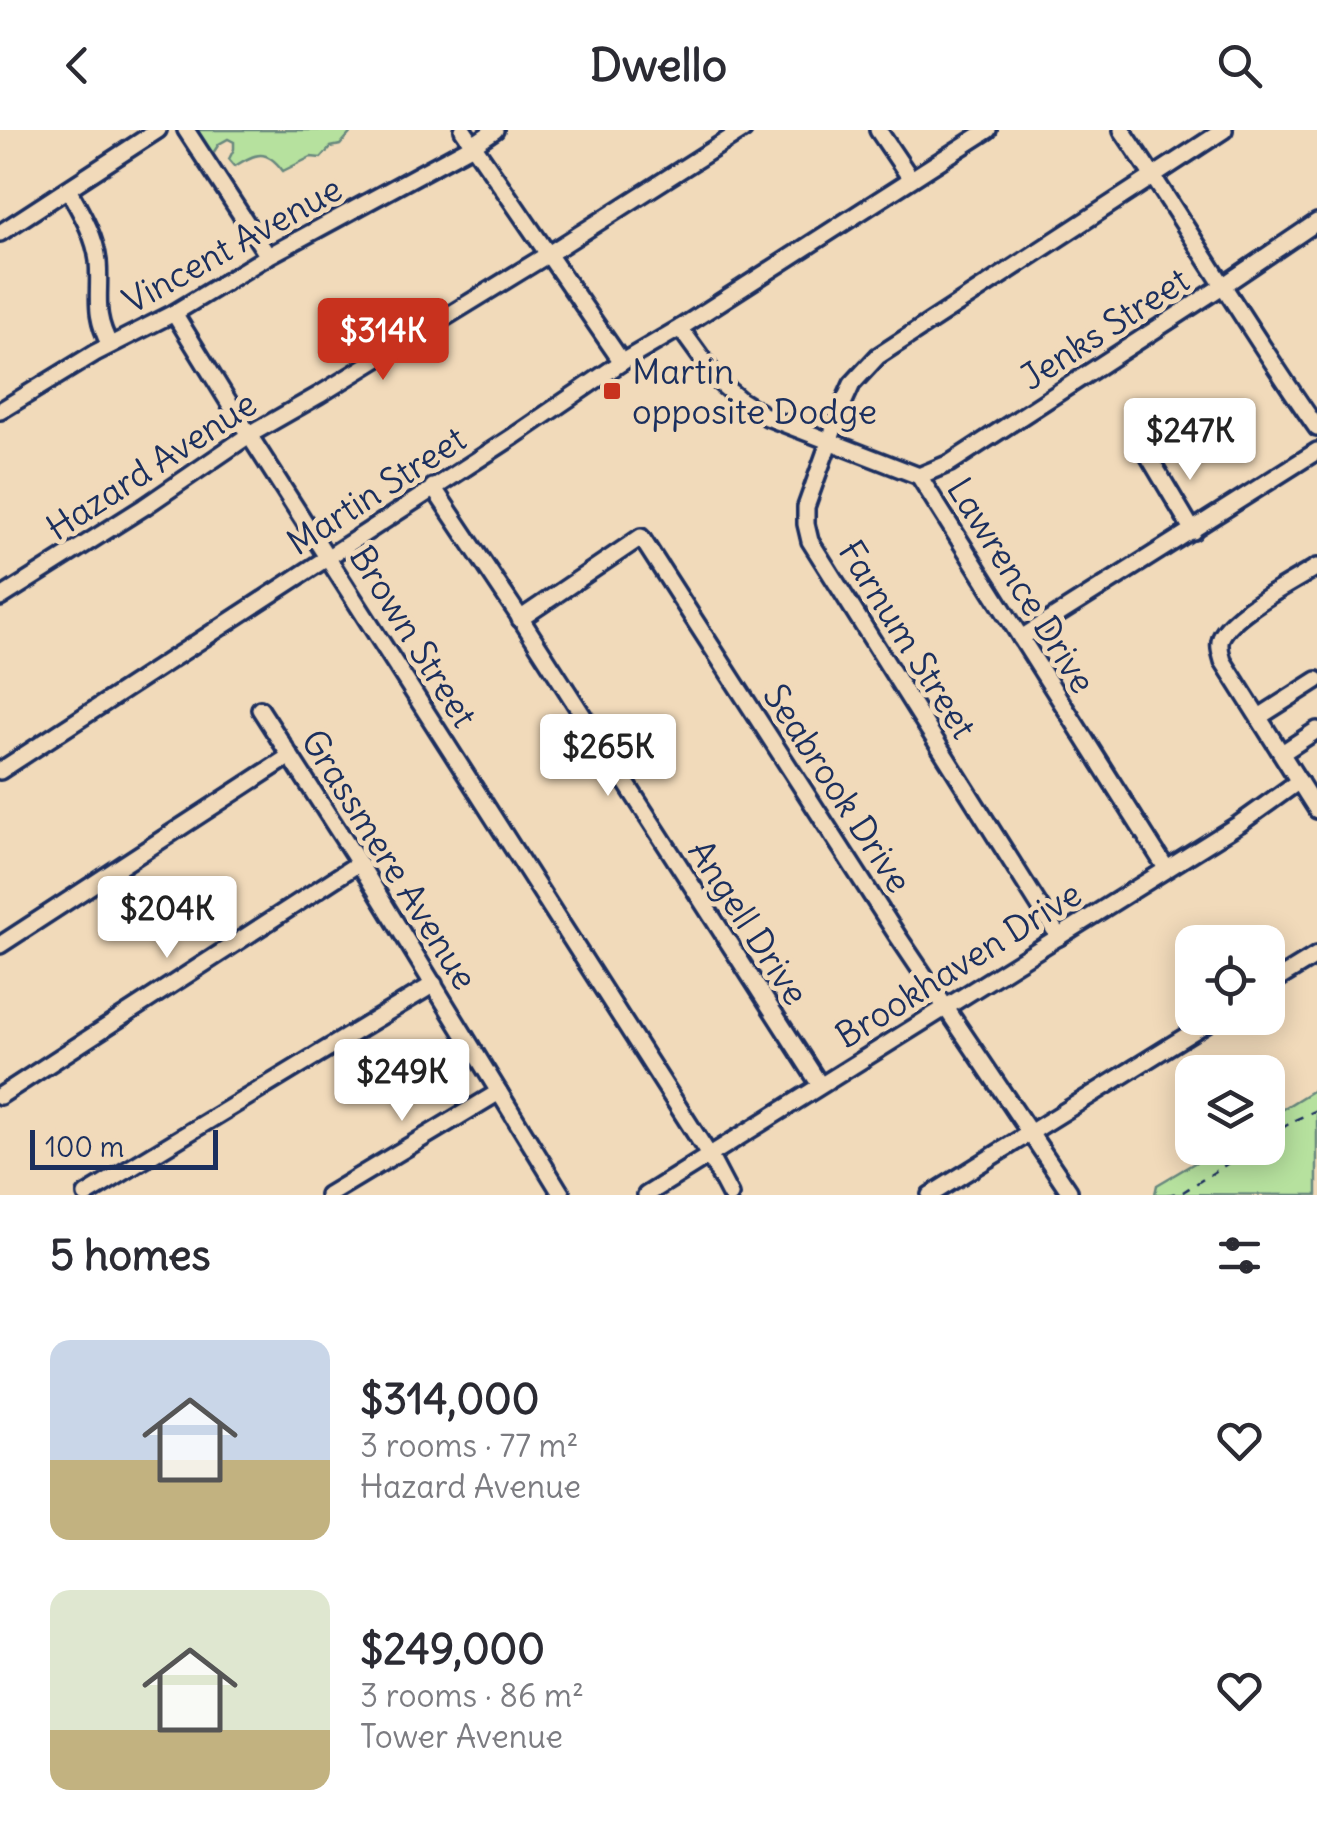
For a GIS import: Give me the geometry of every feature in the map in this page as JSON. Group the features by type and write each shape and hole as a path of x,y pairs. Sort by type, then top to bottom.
{"street":[{"path":"0,233 158,130"},
{"path":"186,130 268,256"},
{"path":"463,130 622,362"},
{"name":"Vincent Avenue","path":"0,411 494,130"},
{"name":"Hazard Avenue","path":"0,598 249,435 319,396 743,130"},
{"path":"878,130 911,179"},
{"name":"Martin Street","path":"0,772 622,362 988,130"},
{"path":"1122,130 1317,428"},
{"name":"Farnum Street","path":"1059,937 810,542 806,507 852,384 878,356 1224,130"},
{"path":"68,189 94,246 98,261 97,306 110,346"},
{"name":"Jenks Street","path":"919,476 950,464 1317,222"},
{"name":"Brown Street","path":"174,313 709,1155 730,1195"},
{"name":"Lawrence Drive","path":"680,328 719,382 766,417 919,476 1166,868"},
{"path":"1021,638 1317,451"},
{"path":"1149,457 1192,532"},
{"name":"Angell Drive","path":"433,487 820,1085"},
{"name":"Seabrook Drive","path":"520,619 640,537 1069,1192"},
{"path":"1317,567 1240,616 1220,646 1223,662 1317,810"},
{"path":"1260,717 1317,680"},
{"name":"Grassmere Avenue","path":"260,708 562,1195"},
{"path":"1282,752 1317,730"},
{"path":"0,945 290,756"},
{"name":"Brookhaven Drive","path":"646,1195 1239,824 1299,781"},
{"path":"0,1096 359,863"},
{"path":"1285,975 1317,955"},
{"path":"86,1195 434,984"},
{"path":"930,1195 1187,1035"},
{"path":"328,1195 499,1092"}],"path":[{"path":"1285,1127 1317,1110"},
{"path":"1167,1195 1183,1192 1225,1165"}],"green space":[{"path":"188,130 353,130 321,158 311,157 283,171 261,155 235,166 229,159 234,142 228,139 219,144 208,161"},
{"path":"1317,1088 1317,1195 1155,1194 1157,1185 1191,1165 1285,1165 1285,1108"}],"place":[{"name":"Martin opposite Dodge","path":"612,391"}]}
